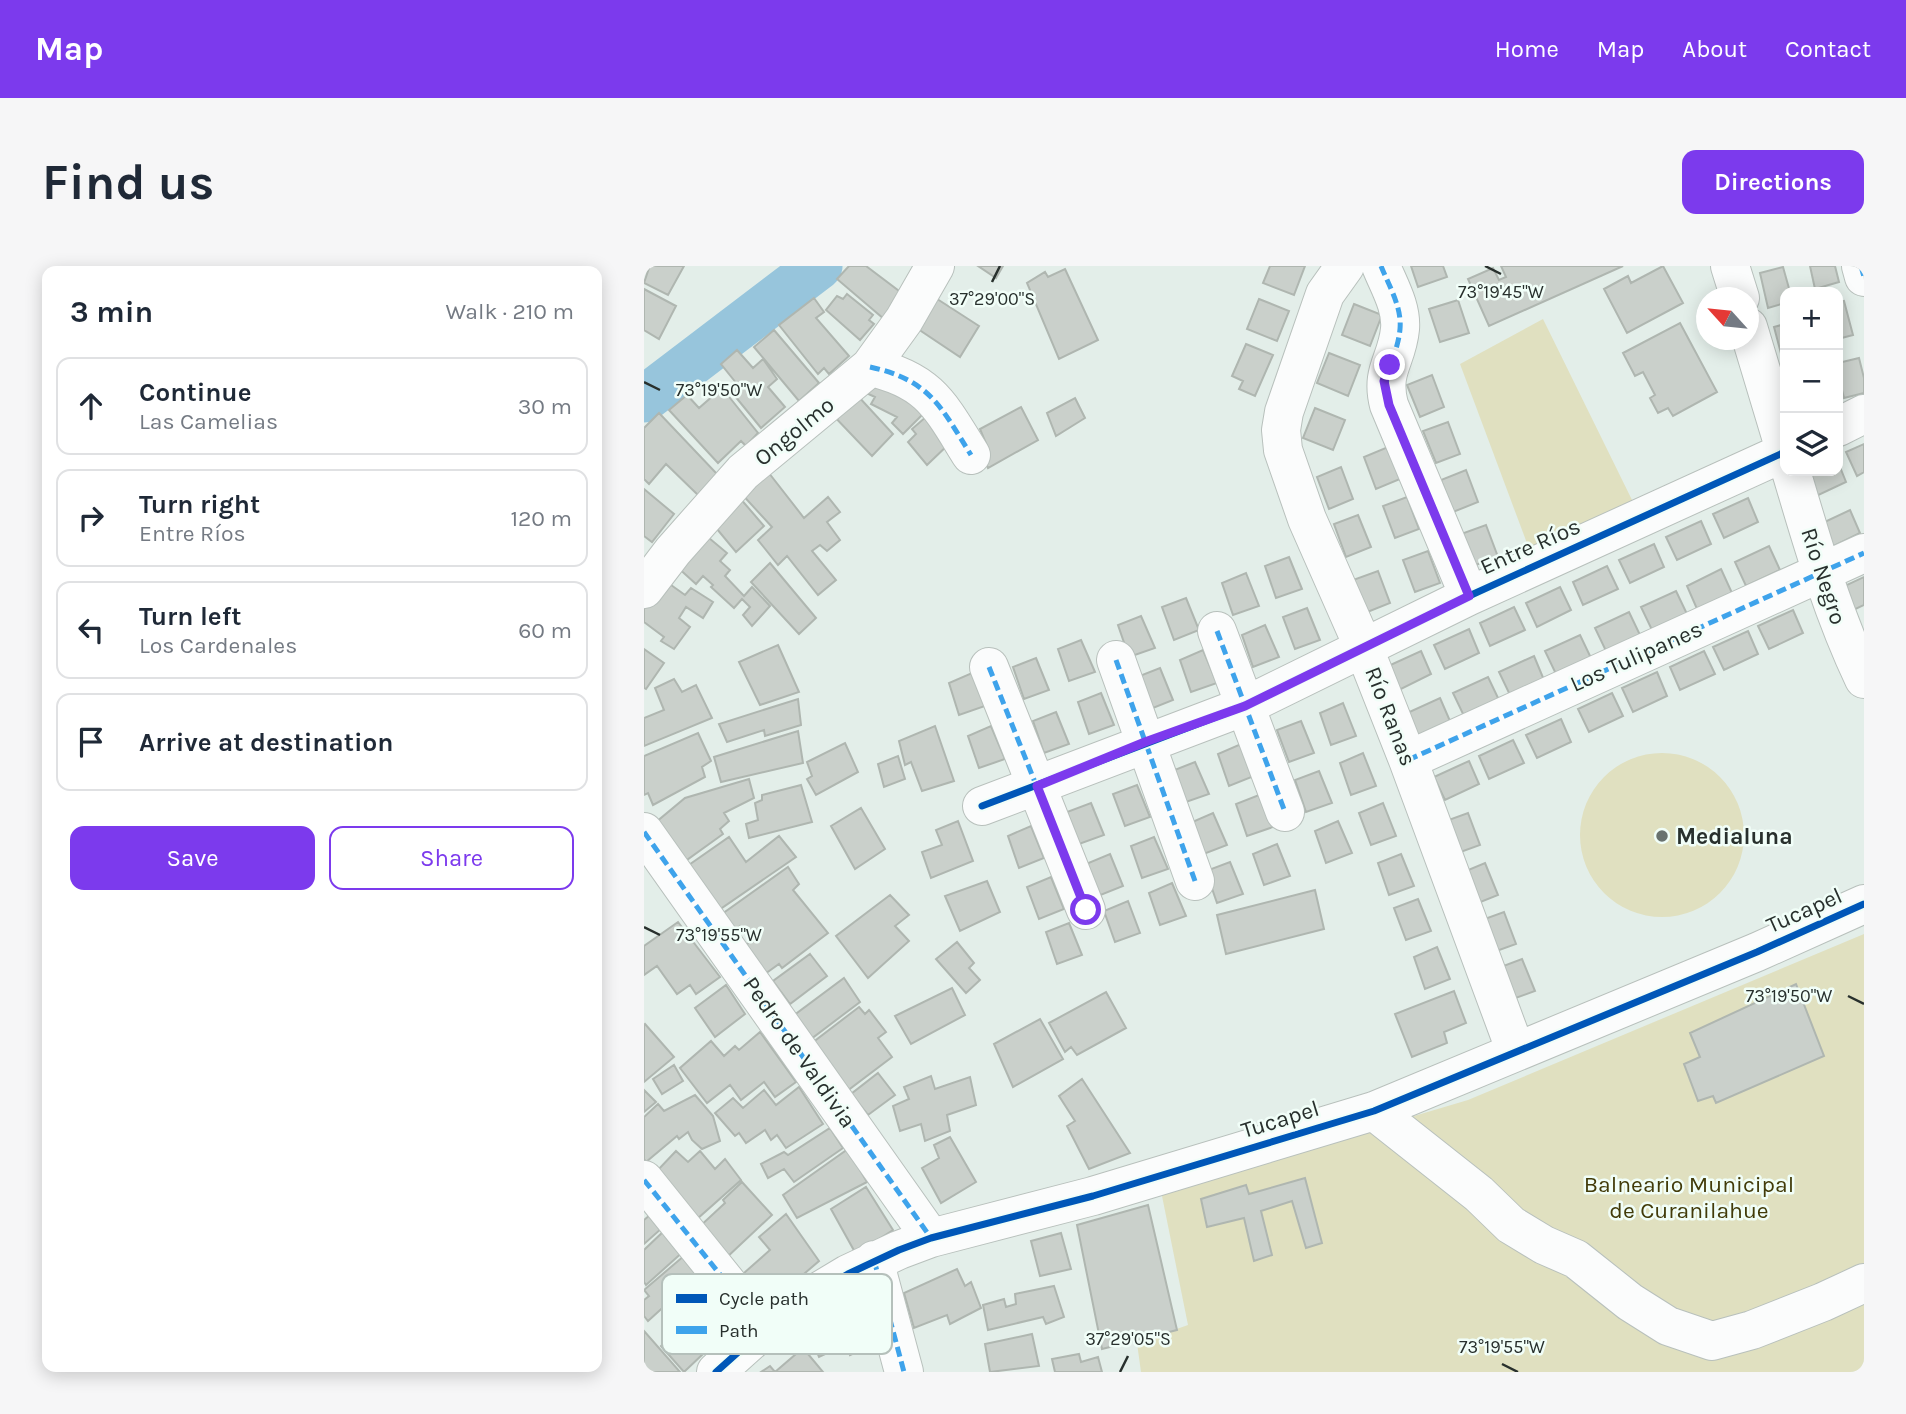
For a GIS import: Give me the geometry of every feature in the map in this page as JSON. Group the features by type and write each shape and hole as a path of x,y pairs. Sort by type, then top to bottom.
{"street":[{"name":"Ongolmo","path":"644,589 673,551 743,472 870,367 904,320 935,266"},
{"name":"Río Ranas","path":"1345,266 1325,294 1284,412 1281,430 1283,450 1307,519 1363,646 1408,760 1516,1052"},
{"path":"1381,266 1400,315 1398,340 1384,381 1389,405 1469,596"},
{"path":"1730,266 1737,287"},
{"path":"1861,266 1864,277"},
{"path":"1755,350 1780,434"},
{"path":"870,367 888,371 916,383 939,404 971,455"},
{"path":"1843,424 1864,414"},
{"name":"Entre Ríos","path":"982,806 1245,706 1363,646 1780,453"},
{"name":"Río Negro","path":"1792,476 1821,573 1843,635 1864,679"},
{"name":"Los Tulipanes","path":"1408,760 1864,553"},
{"path":"1217,631 1285,812"},
{"path":"1116,660 1195,881"},
{"path":"989,667 1086,910"},
{"name":"Pedro de Valdivia","path":"644,832 931,1238"},
{"name":"Tucapel","path":"849,1274 874,1260 931,1238 1093,1196 1374,1111 1757,952 1864,904"},
{"path":"1374,1111 1479,1194 1511,1225 1544,1245 1576,1259 1630,1301 1668,1326 1712,1341 1752,1330 1864,1283"},
{"path":"644,1180 720,1274"},
{"path":"874,1260 878,1274"},
{"path":"892,1327 904,1372"},
{"name":"Tucapel","path":"716,1372 736,1354"}],"green space":[{"path":"1543,319 1634,504 1531,554 1460,364"},
{"name":"Medialuna","path":"1662,753 1694,759 1708,766 1720,777 1731,789 1738,803 1744,835 1738,867 1731,881 1720,893 1708,904 1694,911 1662,917 1630,911 1616,904 1604,893 1593,881 1586,867 1580,835 1586,803 1593,789 1604,777 1616,766 1630,759"},
{"name":"Balneario Municipal de Curanilahue","path":"1864,934 1864,1372 1141,1372 1137,1343 1188,1325 1161,1191 1468,1100"}],"building":[{"path":"645,266 684,266 668,295 644,283 649,268"},
{"path":"849,266 866,266 903,294 884,319 837,279"},
{"path":"978,266 1003,266 996,278"},
{"path":"1270,266 1305,266 1294,295 1263,283"},
{"path":"1411,266 1443,266 1447,277 1418,287"},
{"path":"1501,266 1623,266 1489,326 1468,279 1493,268 1499,280 1506,277"},
{"path":"1663,266 1683,303 1627,333 1604,289 1628,276 1631,283"},
{"path":"1810,266 1835,266 1839,282 1815,287"},
{"path":"1783,267 1789,287 1780,287 1780,304 1768,308 1760,273"},
{"path":"1065,269 1098,340 1059,359 1027,283 1045,272 1048,277"},
{"path":"644,289 676,306 659,339 644,330"},
{"path":"847,294 873,315 869,320 874,324 860,340 826,310 837,296 843,299"},
{"path":"931,295 979,326 960,357 912,325"},
{"path":"814,298 824,312 816,318 849,356 829,374 824,368 818,374 779,325"},
{"path":"1259,299 1289,311 1277,341 1247,329"},
{"path":"1458,300 1469,333 1440,342 1429,309"},
{"path":"1843,301 1853,335 1843,338"},
{"path":"1354,304 1382,315 1370,346 1342,335"},
{"path":"1680,323 1717,392 1673,416 1668,408 1658,413 1650,398 1655,395 1643,372 1635,376 1623,353"},
{"path":"1780,325 1780,350 1774,327"},
{"path":"774,330 819,383 799,401 754,347"},
{"path":"1246,344 1273,355 1255,396 1239,389 1243,381 1232,376"},
{"path":"737,350 753,368 763,359 777,379 768,387 785,407 761,428 730,390 737,384 721,364"},
{"path":"1329,353 1360,365 1348,396 1317,383"},
{"path":"1859,358 1864,378 1864,393 1844,398 1843,362"},
{"path":"871,372 934,403 903,434 892,423 897,417 871,404 875,397 862,391"},
{"path":"1432,375 1444,407 1420,417 1407,385"},
{"path":"722,388 758,433 746,446 741,441 718,463 669,410 687,395 699,408"},
{"path":"857,395 893,434 872,456 829,411"},
{"path":"1075,398 1085,418 1056,436 1047,413"},
{"path":"1021,407 1038,440 988,468 980,449 987,446 980,429"},
{"path":"1315,408 1345,420 1333,450 1303,438"},
{"path":"935,409 952,441 927,465 908,442 916,434 912,429"},
{"path":"659,413 717,474 698,495 666,464 649,484 644,479 644,428"},
{"path":"1448,422 1460,454 1436,463 1423,431"},
{"path":"1864,444 1864,472 1857,476 1846,452"},
{"path":"1388,447 1400,479 1376,489 1364,457"},
{"path":"1341,467 1353,499 1329,509 1317,477"},
{"path":"765,468 804,518 828,497 840,512 827,522 840,540 827,551 820,545 812,551 836,580 818,595 787,556 778,565 758,540 772,527 739,491"},
{"path":"1466,470 1478,502 1453,512 1441,480"},
{"path":"1843,474 1846,482 1812,498 1810,476"},
{"path":"644,489 674,514 652,542 644,536"},
{"path":"739,497 764,526 736,552 712,523"},
{"path":"1407,497 1419,529 1395,538 1383,506"},
{"path":"1748,498 1758,522 1724,538 1713,514"},
{"path":"1850,510 1860,533 1826,550 1816,526"},
{"path":"1358,515 1371,547 1346,557 1334,524"},
{"path":"1701,521 1711,544 1677,560 1666,537"},
{"path":"1486,525 1498,557 1473,566 1461,534"},
{"path":"703,533 727,553 720,561 730,570 725,576 744,596 752,587 770,606 752,626 743,615 750,607 742,599 734,608 703,576 696,584 676,566"},
{"path":"1654,544 1664,567 1630,583 1619,560"},
{"path":"1769,546 1780,570 1746,586 1735,562"},
{"path":"1428,551 1440,583 1415,592 1403,560"},
{"path":"1289,557 1302,589 1276,598 1265,566"},
{"path":"770,563 816,618 799,634 751,582"},
{"path":"1607,566 1618,589 1583,605 1573,582"},
{"path":"1721,569 1732,593 1697,609 1687,586"},
{"path":"1378,571 1390,603 1365,613 1353,580"},
{"path":"1246,573 1259,606 1233,615 1222,583"},
{"path":"1864,577 1864,605 1845,614 1834,591"},
{"path":"664,580 685,595 691,588 713,602 703,618 686,607 679,618 690,627 674,649 661,641 664,637 644,622 644,605"},
{"path":"1560,587 1571,610 1537,627 1526,603"},
{"path":"1676,591 1687,614 1652,630 1641,607"},
{"path":"1186,598 1199,630 1174,640 1162,607"},
{"path":"1514,607 1525,630 1490,646 1480,623"},
{"path":"1307,608 1320,640 1295,649 1283,617"},
{"path":"1793,610 1803,633 1769,649 1758,626"},
{"path":"1629,612 1640,635 1606,651 1595,628"},
{"path":"1141,616 1155,648 1129,657 1118,625"},
{"path":"1265,625 1279,657 1253,667 1242,635"},
{"path":"1469,629 1479,653 1445,669 1434,645"},
{"path":"1748,631 1758,654 1724,670 1713,647"},
{"path":"1580,635 1591,658 1556,674 1545,651"},
{"path":"1081,640 1095,672 1069,681 1058,649"},
{"path":"778,645 799,692 760,705 739,662"},
{"path":"644,649 664,663 646,689 644,688"},
{"path":"1203,650 1217,683 1191,692 1180,660"},
{"path":"1421,651 1431,674 1397,691 1386,667"},
{"path":"1704,651 1715,674 1680,690 1670,667"},
{"path":"1534,656 1544,680 1510,695 1499,672"},
{"path":"1036,658 1049,690 1024,699 1013,667"},
{"path":"1160,668 1173,700 1148,710 1137,677"},
{"path":"1657,672 1667,696 1633,712 1622,688"},
{"path":"972,673 985,706 959,715 949,683"},
{"path":"1488,677 1499,700 1464,716 1453,693"},
{"path":"674,679 682,692 696,685 712,718 644,746 644,718 664,710 655,688"},
{"path":"1101,693 1114,725 1089,734 1078,702"},
{"path":"1612,693 1623,716 1589,732 1578,709"},
{"path":"1440,698 1450,721 1416,738 1405,714"},
{"path":"798,699 801,725 765,736 764,730 727,742 719,724"},
{"path":"1343,703 1356,736 1331,745 1320,713"},
{"path":"1056,712 1069,744 1044,753 1033,721"},
{"path":"1561,719 1571,742 1537,758 1526,735"},
{"path":"1301,721 1314,753 1289,762 1277,730"},
{"path":"935,726 954,781 922,791 911,762 905,765 899,741"},
{"path":"991,726 1005,759 979,768 968,736"},
{"path":"798,731 803,763 721,782 714,757"},
{"path":"698,733 711,761 702,767 705,777 653,805 648,793 644,795 644,756"},
{"path":"1513,740 1524,763 1489,779 1479,756"},
{"path":"845,743 858,772 816,795 807,779 812,776 807,762"},
{"path":"1241,744 1254,776 1229,786 1218,754"},
{"path":"1363,753 1376,786 1351,795 1340,763"},
{"path":"898,756 905,779 884,787 878,764"},
{"path":"1469,761 1479,784 1445,800 1434,777"},
{"path":"1195,762 1209,794 1183,803 1172,771"},
{"path":"1319,771 1332,803 1306,812 1295,780"},
{"path":"749,779 754,798 724,813 729,821 720,829 723,834 684,862 655,823 685,798"},
{"path":"801,785 812,822 749,838 746,824 758,820 755,803 762,800 762,795"},
{"path":"1137,785 1150,817 1125,826 1113,794"},
{"path":"1259,795 1273,827 1247,836 1236,804"},
{"path":"1091,803 1104,835 1079,844 1067,812"},
{"path":"1383,803 1396,836 1371,845 1359,813"},
{"path":"861,808 885,849 855,869 831,826"},
{"path":"1213,813 1227,845 1201,855 1190,823"},
{"path":"1468,813 1480,845 1455,854 1443,822"},
{"path":"958,821 973,861 931,878 922,852 942,845 936,830"},
{"path":"1338,821 1352,853 1326,863 1315,831"},
{"path":"1031,826 1044,858 1019,868 1008,836"},
{"path":"779,836 796,857 716,912 686,867 729,837 746,862"},
{"path":"1154,837 1168,869 1142,878 1131,846"},
{"path":"1277,844 1290,876 1264,885 1253,854"},
{"path":"1110,854 1123,886 1098,896 1086,864"},
{"path":"1401,854 1414,886 1389,895 1378,863"},
{"path":"1230,862 1243,894 1217,903 1206,871"},
{"path":"1485,863 1498,895 1473,905 1461,873"},
{"path":"788,867 799,884 793,890 828,933 782,968 779,964 765,974 743,947 754,939 748,929 745,933 740,926 734,932 722,914"},
{"path":"1051,877 1064,909 1039,919 1027,887"},
{"path":"987,881 1000,912 960,931 945,896"},
{"path":"1172,883 1186,916 1160,925 1149,893"},
{"path":"1315,890 1324,929 1226,954 1217,915"},
{"path":"890,895 909,915 895,926 909,941 868,978 836,936"},
{"path":"1418,899 1431,931 1406,940 1394,908"},
{"path":"1128,901 1140,933 1115,942 1104,911"},
{"path":"1504,912 1516,944 1491,953 1479,921"},
{"path":"678,922 720,977 696,994 690,985 677,994 657,966 644,975 644,946"},
{"path":"1069,923 1082,955 1057,964 1046,932"},
{"path":"957,942 974,963 969,968 980,980 966,993 936,959"},
{"path":"1437,947 1450,979 1425,989 1414,957"},
{"path":"810,954 827,976 790,1004 773,981"},
{"path":"1522,959 1535,991 1510,1000 1498,968"},
{"path":"844,978 860,1002 811,1039 793,1016"},
{"path":"1796,984 1824,1056 1716,1103 1713,1096 1698,1101 1684,1064 1700,1057 1690,1033"},
{"path":"726,985 745,1014 715,1037 695,1008"},
{"path":"952,988 965,1015 911,1044 895,1016"},
{"path":"1454,991 1466,1023 1444,1032 1447,1043 1412,1057 1395,1014"},
{"path":"1106,992 1126,1028 1077,1055 1071,1047 1065,1052 1049,1023"},
{"path":"859,1007 865,1014 869,1010 886,1032 878,1038 892,1057 847,1091 812,1043"},
{"path":"1040,1019 1063,1059 1013,1087 994,1044"},
{"path":"644,1025 674,1057 644,1082"},
{"path":"760,1032 796,1082 775,1097 764,1082 741,1100 730,1085 707,1103 680,1068 711,1041 724,1056 735,1046 739,1050"},
{"path":"674,1065 683,1081 662,1094 653,1079"},
{"path":"878,1073 895,1095 868,1115 851,1094"},
{"path":"931,1076 935,1089 970,1077 976,1105 947,1115 950,1131 925,1141 921,1124 900,1131 893,1106 909,1099 904,1087"},
{"path":"1082,1079 1130,1153 1089,1169 1067,1126 1075,1121 1059,1096"},
{"path":"799,1087 823,1124 786,1148 777,1135 771,1140 765,1130 746,1143 739,1133 735,1136 715,1113 733,1098 743,1108 764,1090 776,1105"},
{"path":"644,1090 656,1102 644,1112"},
{"path":"695,1095 713,1116 720,1141 702,1149 688,1132 679,1139 677,1136 646,1162 644,1117 658,1104 664,1111"},
{"path":"830,1128 843,1148 794,1182 784,1169 768,1178 761,1164 784,1152 788,1155"},
{"path":"950,1137 976,1182 941,1203 922,1168 939,1158 934,1145"},
{"path":"848,1149 867,1182 797,1218 783,1195"},
{"path":"676,1151 688,1162 700,1151 715,1169 725,1159 741,1180 697,1219 656,1172"},
{"path":"1305,1178 1322,1243 1306,1248 1292,1201 1261,1211 1272,1255 1254,1261 1244,1218 1207,1227 1201,1199 1246,1185 1249,1194"},
{"path":"742,1182 772,1215 725,1259 698,1228 725,1203 723,1200"},
{"path":"866,1187 893,1230 856,1254 831,1209"},
{"path":"1148,1205 1177,1330 1102,1349 1077,1225"},
{"path":"786,1214 819,1261 804,1274 745,1274 770,1250 759,1237"},
{"path":"650,1215 662,1228 644,1244 644,1220"},
{"path":"666,1229 685,1250 646,1285 644,1250"},
{"path":"1061,1233 1071,1269 1040,1276 1031,1241"},
{"path":"685,1255 702,1272 700,1274 663,1274"},
{"path":"957,1269 965,1286 971,1282 981,1308 950,1324 947,1315 914,1328 904,1293"},
{"path":"662,1275 662,1308 648,1321 644,1316 644,1300 649,1296 644,1290"},
{"path":"1054,1286 1064,1317 1046,1324 1043,1317 988,1330 983,1305 1004,1299 1006,1307 1016,1304 1015,1294"},
{"path":"644,1331 680,1372 644,1372"},
{"path":"1032,1334 1039,1366 990,1372 985,1344"},
{"path":"668,1354 703,1354 684,1372"},
{"path":"796,1354 808,1354 823,1372 775,1372"},
{"path":"1079,1354 1081,1362 1098,1357 1102,1372 1055,1372 1052,1359"},
{"path":"770,1366 775,1372 761,1372"}],"waterway":[{"name":"Río Ranas","path":"644,399 819,266"}],"marked path":[{"path":"1381,266 1394,297 1400,321 1398,340 1386,383 1389,405 1469,596"},
{"path":"1861,266 1864,277"},
{"path":"870,367 907,379 932,398 971,455"},
{"path":"1408,760 1864,553"},
{"path":"1217,631 1285,812"},
{"path":"1116,660 1195,881"},
{"path":"989,667 1086,910"},
{"path":"644,832 931,1238"},
{"path":"644,1180 720,1274"},
{"path":"874,1260 878,1274"},
{"path":"892,1327 904,1372"}],"cycle path":[{"path":"982,806 1245,706 1469,596 1780,454"},
{"path":"848,1274 931,1238 1093,1196 1374,1111 1757,952 1864,904"},
{"path":"716,1372 736,1354"}],"place":[{"name":"Medialuna","path":"1662,836"}],"route":[{"path":"1086,910 1037,786 1145,742 1245,706 1469,596 1389,405 1384,381 1390,365"}]}
